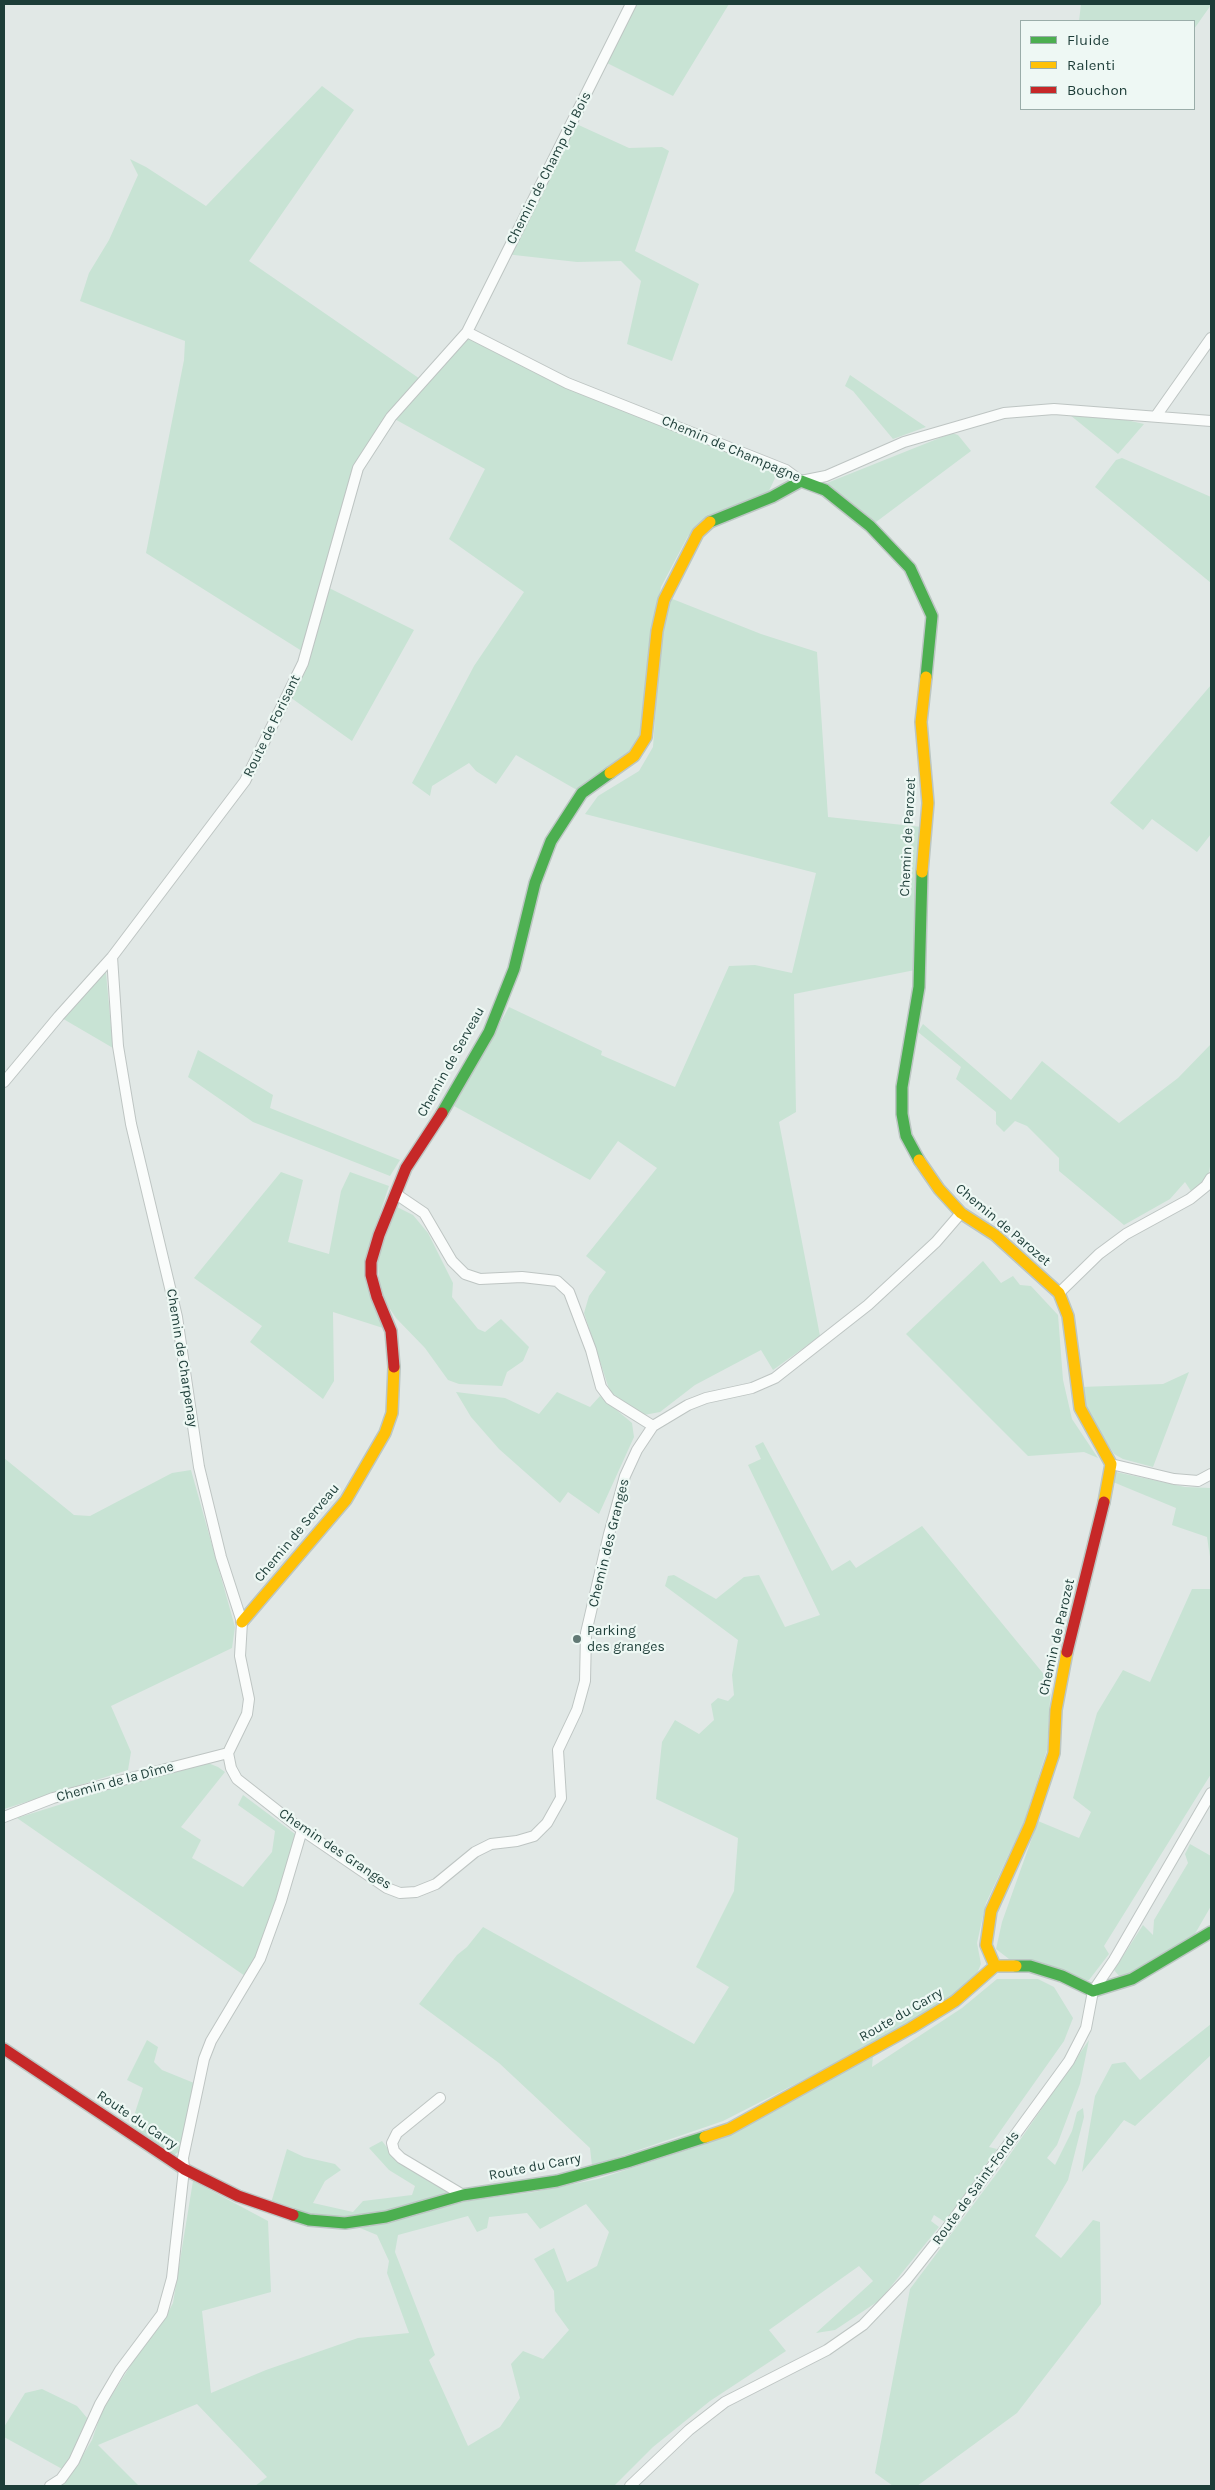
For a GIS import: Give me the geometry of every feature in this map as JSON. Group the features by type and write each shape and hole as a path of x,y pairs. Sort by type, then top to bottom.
{"street":[{"name":"Chemin de Champ du Bois","path":"467,332 631,4"},
{"name":"Chemin de Champagne","path":"467,332 566,383 786,470 801,481 826,476 904,442 1004,413 1054,409 1211,421"},
{"name":"Route de Forisant","path":"4,1082 59,1016 112,957 245,781 303,663 358,468 391,417 467,332"},
{"path":"1156,416 1211,338"},
{"name":"Chemin de Serveau","path":"242,1622 346,1500 385,1433 392,1413 394,1371 391,1330 377,1297 371,1275 371,1262 406,1168 454,1094 488,1032 514,969 535,883 551,841 582,793 634,756 646,737 657,631 664,600 698,533 708,523 718,517 772,498 801,481"},
{"name":"Chemin de Parozet","path":"801,481 825,490 870,526 910,568 932,616 921,722 928,803 920,899 919,987 902,1087 902,1114 906,1136 917,1158 939,1189 961,1213 995,1235 1059,1293 1068,1316 1080,1408 1111,1464 1098,1532 1066,1655 1056,1710 1054,1752 1030,1825 992,1912 987,1930 986,1945 995,1966"},
{"name":"Chemin de Charpenay","path":"112,957 118,1046 131,1124 178,1317 198,1467 221,1557 242,1622 240,1656 249,1699 247,1714 228,1753"},
{"path":"1059,1293 1099,1254 1126,1234 1190,1199 1206,1186 1211,1178"},
{"path":"396,1194 424,1213 452,1261 465,1274 480,1279 522,1276 558,1281 568,1292 591,1350 601,1387 610,1399 652,1426"},
{"name":"Chemin des Granges","path":"228,1753 231,1768 236,1779 302,1830 387,1888 400,1892 416,1892 436,1884 476,1852 491,1844 517,1841 534,1836 547,1823 561,1798 558,1750 577,1710 585,1681 586,1633 609,1534 625,1476 637,1450 652,1426 688,1405 706,1398 752,1388 775,1378 868,1305 936,1242 961,1213"},
{"path":"1111,1464 1174,1480 1198,1481 1211,1474"},
{"name":"Chemin de la Dîme","path":"4,1817 53,1798 228,1753"},
{"name":"Route de Saint-Fonds","path":"630,2486 689,2430 725,2402 827,2350 862,2325 907,2279 945,2231 1068,2062 1086,2028 1093,1991 1114,1960 1211,1793"},
{"path":"50,2486 61,2479 74,2461 100,2404 120,2370 162,2314 172,2278 184,2169 183,2158 204,2059 211,2041 260,1959 302,1830"},
{"path":"995,1966 1030,1966 1062,1976 1093,1991 1132,1979 1211,1932"},
{"name":"Route du Carry","path":"4,2049 184,2169 238,2196 309,2220 345,2223 386,2217 463,2195 557,2181 627,2162 729,2129 954,2001 995,1966"},
{"path":"440,2098 397,2132 392,2143 394,2151 401,2158 463,2195"}],"green space":[{"path":"631,4 729,4 673,96 603,61"},
{"path":"1081,4 1211,4 1195,28 1195,20 1079,20"},
{"path":"322,86 354,110 249,261 423,381 467,332 488,345 750,455 776,476 767,495 688,536 661,587 654,630 646,737 582,793 516,755 496,784 476,771 469,763 432,786 430,796 412,783 474,666 524,592 449,539 485,469 391,417 358,468 325,586 414,630 352,741 287,695 305,653 146,553 184,360 185,341 80,301 89,273 109,240 138,175 130,159 146,167 206,206"},
{"path":"572,122 629,148 662,147 669,151 635,251 699,284 672,361 627,344 641,281 621,261 577,262 505,254"},
{"path":"850,375 926,427 893,439 853,391 845,386"},
{"path":"1070,415 1122,419 1144,424 1118,454"},
{"path":"952,433 958,435 971,451 876,522 827,483"},
{"path":"1122,458 1211,497 1211,583 1095,487 1116,460"},
{"path":"670,598 761,634 817,652 828,817 922,827 915,970 794,994 796,1112 779,1122 820,1336 773,1370 761,1350 695,1385 660,1412 644,1415 610,1392 584,1313 589,1296 606,1272 586,1256 657,1168 618,1141 590,1180 454,1106 509,1007 602,1051 601,1055 675,1087 729,966 755,965 792,973 816,873 585,814 598,796 639,771 653,747 662,619"},
{"path":"1211,685 1211,834 1197,852 1152,819 1143,830 1110,803"},
{"path":"101,972 106,973 113,1048 60,1017"},
{"path":"923,1024 1011,1100 1042,1061 1119,1123 1178,1078 1211,1044 1211,1161 1208,1178 1191,1191 1185,1182 1170,1199 1124,1225 1059,1171 1059,1158 1027,1126 1015,1121 1004,1132 996,1124 996,1112 956,1079 961,1067 918,1032"},
{"path":"198,1050 273,1095 270,1108 400,1160 390,1176 253,1122 188,1077"},
{"path":"281,1172 303,1180 288,1242 329,1254 341,1191 350,1172 389,1186 375,1228 383,1328 333,1312 334,1381 323,1399 250,1342 262,1326 194,1278"},
{"path":"397,1207 413,1215 428,1233 453,1283 452,1297 478,1329 485,1332 501,1319 529,1347 523,1361 507,1372 502,1386 459,1384 448,1380 425,1348 396,1318 382,1297 377,1276 377,1259"},
{"path":"983,1261 1001,1283 1013,1276 1020,1285 1031,1286 1058,1315 1063,1380 1072,1419 1098,1458 1084,1452 1028,1456 906,1334"},
{"path":"1189,1372 1153,1467 1123,1459 1114,1454 1086,1410 1081,1387 1163,1384"},
{"path":"456,1392 505,1398 539,1414 557,1392 590,1407 600,1396 632,1423 634,1437 599,1514 568,1492 560,1503 499,1449 471,1417"},
{"path":"763,1442 832,1571 850,1560 856,1568 922,1526 1051,1683 1047,1750 1024,1822 986,1903 977,1943 981,1964 975,1978 944,2003 821,2071 723,2121 592,2166 590,2148 499,2063 419,2004 457,1955 467,1947 483,1927 694,2044 729,1987 696,1967 734,1891 738,1838 656,1799 662,1742 675,1720 699,1734 714,1720 711,1704 718,1698 728,1701 734,1695 732,1675 738,1640 665,1586 668,1576 674,1575 716,1599 744,1577 759,1575 785,1627 820,1615 748,1465 761,1459 755,1446"},
{"path":"4,1458 74,1515 90,1516 172,1473 191,1470 235,1627 232,1648 111,1706 131,1752 128,1770 4,1809"},
{"path":"1116,1472 1185,1487 1211,1488 1211,1563 1207,1537 1172,1525 1176,1508 1113,1482"},
{"path":"1192,1589 1211,1589 1211,1774 1104,1946 1109,1954 1089,1980 1081,1981 1009,1959 996,1949 1002,1922 1038,1821 1079,1838 1091,1812 1073,1798 1097,1713 1123,1670 1150,1682"},
{"path":"208,1763 225,1772 181,1827 201,1840 192,1858 243,1887 272,1852 275,1831 238,1805 243,1795 295,1834 276,1904 255,1959 245,1976 17,1818 126,1784"},
{"path":"1190,1844 1211,1856 1211,1906 1192,1939 1127,1978 1119,1976 1114,1970 1143,1925 1153,1935 1154,1920 1188,1863 1185,1854"},
{"path":"997,1979 1038,1979 1054,1987 1073,2018 1064,2041 989,2147 997,2149 945,2222 934,2215 931,2221 939,2227 880,2300 835,2330 816,2333 873,2281 859,2266 769,2330 786,2351 710,2401 653,2447 614,2486 255,2486 267,2477 197,2404 98,2445 139,2486 59,2486 71,2475 92,2440 102,2411 134,2360 163,2322 173,2303 193,2181 268,2221 271,2292 202,2311 211,2393 266,2370 358,2338 409,2333 387,2273 389,2261 377,2235 360,2228 468,2201 534,2192 598,2179 726,2137 873,2056 872,2067 962,2008","holes":["586,2204 609,2232 597,2266 567,2282 554,2248 534,2259 554,2291 555,2311 569,2330 543,2359 523,2351 511,2364 520,2398 500,2427 468,2446 429,2360 435,2355 395,2252 398,2235 468,2216 477,2232 487,2228 489,2217 527,2213 540,2229"]},
{"path":"1211,2024 1211,2055 1135,2126 1124,2120 1082,2172 1095,2096 1112,2064 1125,2062 1140,2080"},
{"path":"147,2040 158,2047 154,2062 162,2070 194,2083 181,2150 173,2156 131,2125 143,2088 127,2080"},
{"path":"1089,2040 1080,2084 1057,2145 1047,2158 1055,2165 1072,2131 1077,2112 1083,2108 1084,2117 1068,2180 1035,2236 1061,2258 1093,2220 1100,2222 1101,2304 1017,2413 917,2486 893,2486 875,2473 910,2289 1000,2169"},
{"path":"382,2141 399,2163 449,2192 383,2214 339,2219 306,2217 271,2203 287,2149 304,2157 335,2164 341,2170 325,2181 313,2203 353,2212 363,2201 412,2195 415,2186 389,2170 369,2148"},
{"path":"42,2389 77,2406 88,2419 64,2470 4,2437 4,2427 25,2393"}],"traffic: fast":[{"path":"710,522 772,497 801,481 825,490 870,526 910,568 932,616 926,677"},
{"path":"442,1113 489,1032 514,969 535,883 551,841 582,793 610,773"},
{"path":"919,1160 906,1136 902,1114 902,1087 919,987 922,872"},
{"path":"1016,1966 1030,1966 1062,1976 1093,1991 1132,1979 1211,1932"},
{"path":"293,2215 309,2220 345,2223 386,2217 463,2195 557,2181 627,2162 705,2137"}],"traffic: slow":[{"path":"610,773 634,756 646,737 657,631 664,600 698,533 710,522"},
{"path":"922,872 928,803 921,722 926,677"},
{"path":"919,1160 939,1189 961,1213 995,1235 1059,1293 1068,1316 1080,1408 1111,1464 1104,1502"},
{"path":"242,1622 346,1500 385,1433 392,1413 394,1367"},
{"path":"995,1966 986,1945 991,1911 1030,1825 1054,1753 1056,1710 1067,1652"},
{"path":"705,2137 729,2129 911,2028 955,2001 995,1966 1016,1966"}],"traffic: jam":[{"path":"394,1367 391,1331 377,1297 371,1275 371,1262 379,1235 406,1168 442,1113"},
{"path":"1067,1652 1104,1502"},
{"path":"4,2049 184,2169 238,2196 293,2215"}],"place":[{"name":"Parking des granges","path":"577,1639"}]}
